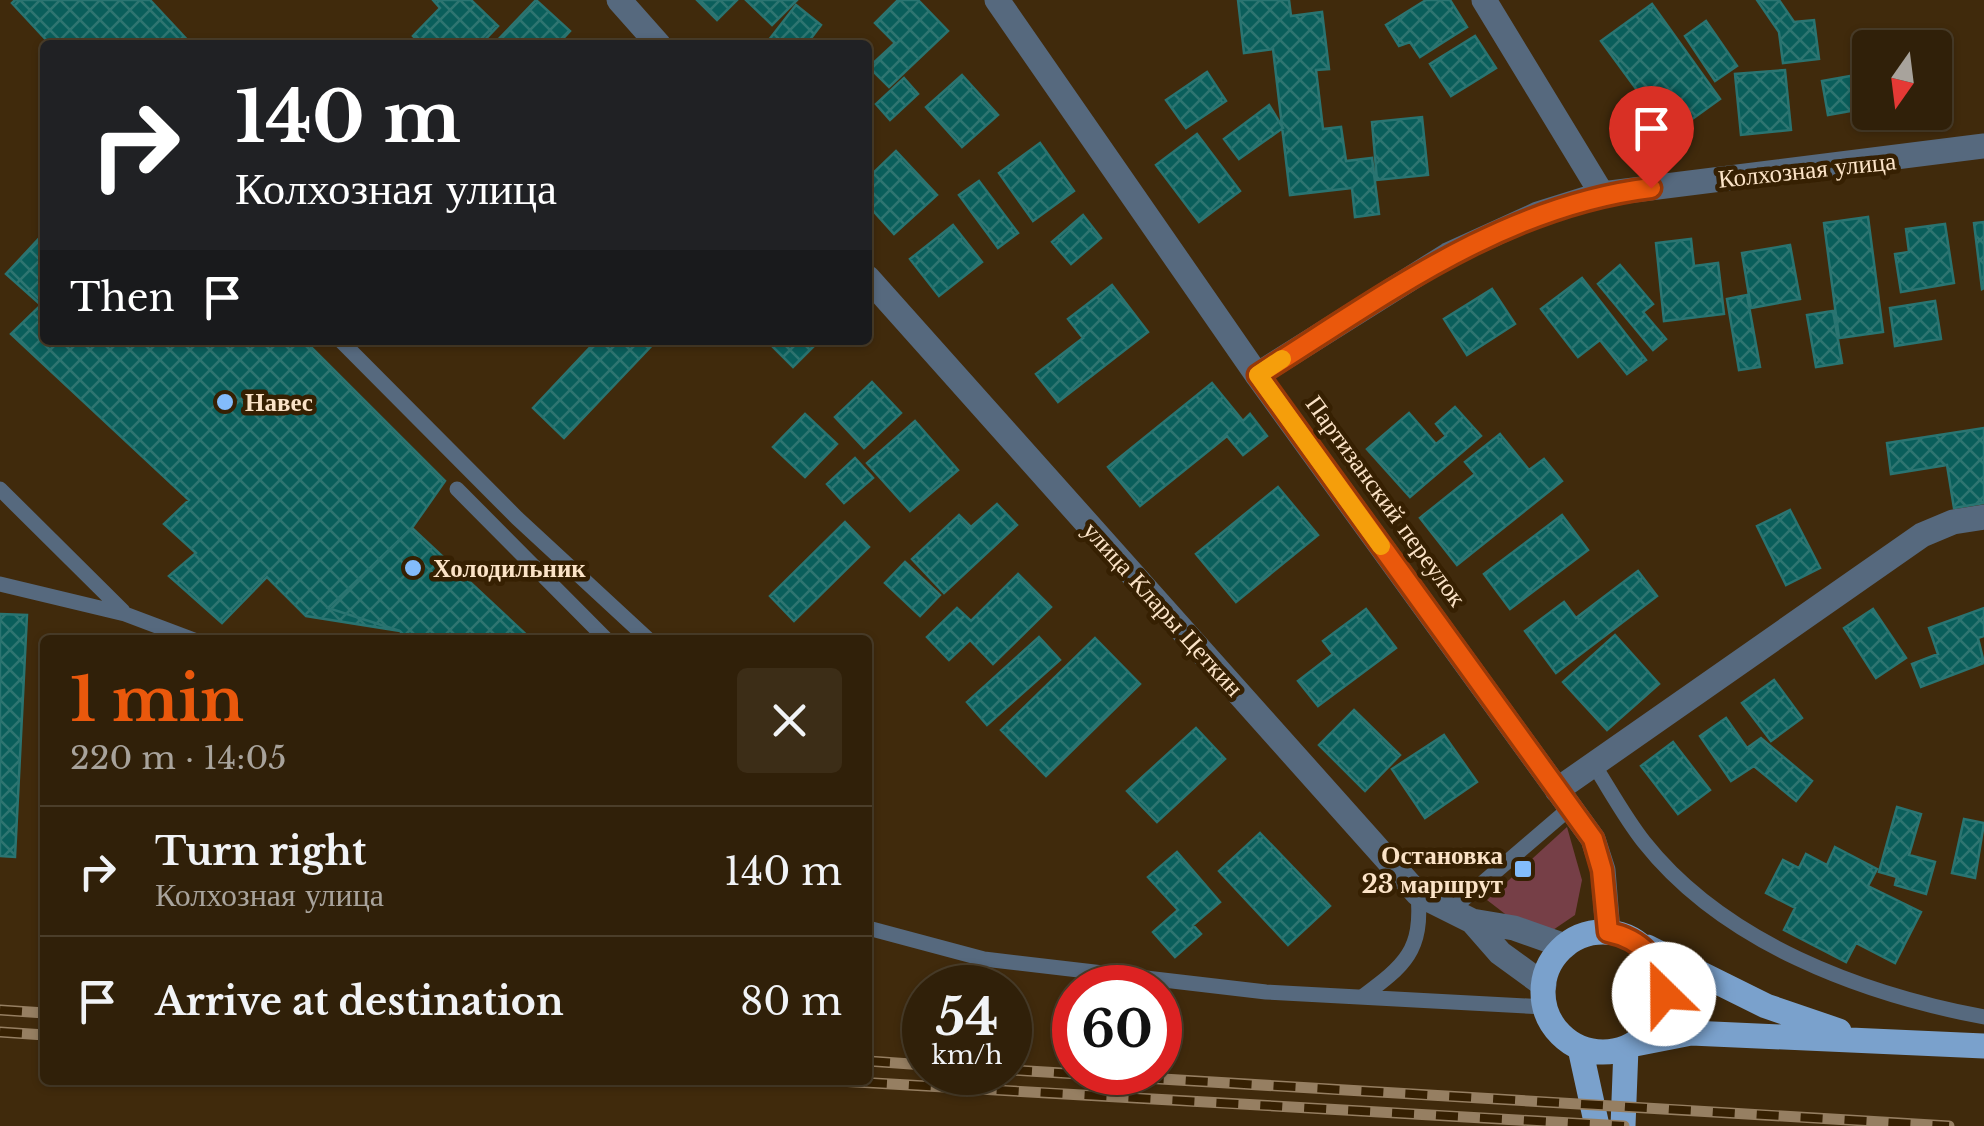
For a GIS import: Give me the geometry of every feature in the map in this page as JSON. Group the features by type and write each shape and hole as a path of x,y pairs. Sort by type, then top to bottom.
{"main road":[{"path":"1882,1042 1766,1006 1608,932 1590,934 1565,946 1549,966 1544,996 1562,1037 1580,1048 1610,1053 1691,1033 1882,1042 1984,1046"},
{"path":"1623,1126 1630,1046 1650,1031 1664,994 1662,974 1638,943"},
{"path":"1580,1048 1597,1126"}],"street":[{"path":"619,0 655,40"},
{"name":"Партизанский переулок","path":"996,0 1258,375 1593,839 1602,870 1608,932"},
{"path":"1484,0 1602,194"},
{"name":"Колхозная улица","path":"1258,375 1448,255 1538,214 1602,194 1984,146"},
{"name":"улица Клары Цеткин","path":"872,282 1418,894 1461,916 1514,928 1565,946"},
{"path":"1564,799 1594,764 1922,535 1954,522 1984,517"},
{"name":"улица Клары Цеткин","path":"1461,916 1544,996"}],"lane":[{"path":"345,345 517,518 644,635"},
{"path":"0,489 126,614"},
{"path":"457,489 602,635"},
{"path":"0,584 126,614 181,635"},
{"path":"1594,764 1645,843 1721,915 1842,979 1924,1006 1984,1018"},
{"path":"1461,916 1564,799"},
{"path":"1362,997 1401,968 1416,944 1418,894"},
{"path":"872,929 984,959 1266,992 1362,997 1544,996"}],"shaded area":[{"path":"1567,827 1582,880 1575,915 1553,930 1522,927 1487,900"}],"building":[{"path":"150,0 187,40 46,40 12,3"},
{"path":"433,0 471,0 498,26 485,40 417,40 413,36 440,8"},
{"path":"536,0 570,31 562,40 498,40"},
{"path":"697,0 737,0 717,20"},
{"path":"746,0 797,0 772,25"},
{"path":"898,0 918,0 948,31 889,87 872,70 872,64 895,43 875,23"},
{"path":"1238,0 1289,0 1291,16 1322,12 1329,69 1316,70 1323,129 1341,127 1346,161 1372,158 1379,214 1355,217 1352,188 1290,195 1273,49 1244,53"},
{"path":"1426,0 1450,0 1467,27 1420,57 1410,42 1399,46 1386,25"},
{"path":"1757,0 1779,0 1794,22 1814,20 1819,59 1783,63 1779,32"},
{"path":"1652,4 1720,99 1670,135 1601,41"},
{"path":"796,5 821,25 810,40 769,40"},
{"path":"1706,21 1737,66 1715,81 1685,36"},
{"path":"1475,36 1496,68 1451,96 1430,64"},
{"path":"1785,70 1791,130 1741,135 1735,74"},
{"path":"1207,72 1226,101 1186,128 1166,100"},
{"path":"962,75 998,115 962,147 926,107"},
{"path":"1852,76 1852,111 1828,115 1822,81"},
{"path":"904,78 918,94 890,120 876,104"},
{"path":"1269,105 1283,128 1239,159 1224,139"},
{"path":"1422,117 1428,175 1377,180 1372,122"},
{"path":"1197,134 1240,191 1199,222 1156,165"},
{"path":"1040,143 1074,191 1033,221 999,173"},
{"path":"896,151 937,195 894,234 872,209 872,174"},
{"path":"979,181 1018,233 998,248 959,195"},
{"path":"1083,215 1101,238 1071,264 1052,242"},
{"path":"1868,217 1883,332 1839,338 1824,223"},
{"path":"1984,222 1984,288 1982,289 1974,223"},
{"path":"1945,224 1954,283 1901,292 1895,254 1909,252 1906,229"},
{"path":"953,225 982,262 939,296 910,259"},
{"name":"Навес","path":"40,237 40,304 6,274"},
{"path":"1691,239 1694,266 1718,263 1724,314 1664,321 1656,243"},
{"path":"1790,245 1800,299 1751,308 1742,253"},
{"path":"1620,265 1653,304 1643,312 1666,339 1653,350 1598,284"},
{"path":"1582,278 1646,360 1627,374 1600,340 1578,357 1541,309"},
{"path":"1112,285 1148,332 1058,402 1036,374 1083,338 1068,319"},
{"path":"1492,289 1515,324 1467,355 1444,319"},
{"path":"1747,295 1760,367 1739,370 1727,299"},
{"path":"1935,301 1941,339 1895,346 1890,308"},
{"name":"Навес","path":"40,306 40,345 309,345 445,481 412,528 328,608 400,631 306,616 267,577 222,623 169,576 196,553 164,524 189,500 11,334"},
{"path":"1833,311 1842,363 1816,367 1807,315"},
{"path":"592,345 652,345 564,438 533,408"},
{"path":"771,345 815,345 793,367"},
{"path":"872,382 901,413 864,448 835,417"},
{"path":"1212,383 1243,421 1250,414 1267,436 1243,455 1227,436 1140,506 1108,467"},
{"path":"1455,407 1481,436 1410,497 1367,449 1409,413 1436,444 1446,436 1436,424"},
{"path":"805,414 837,444 805,477 773,447"},
{"path":"915,421 958,470 910,511 867,463"},
{"path":"1984,428 1984,503 1954,508 1947,465 1891,474 1887,443"},
{"path":"1500,434 1529,470 1544,459 1562,481 1457,565 1420,518 1475,474 1465,462"},
{"path":"855,458 873,478 844,503 827,484"},
{"path":"1278,487 1318,535 1236,602 1196,554"},
{"path":"997,504 1017,525 944,593 912,559 959,515 971,527"},
{"path":"1790,510 1820,568 1786,585 1757,526"},
{"path":"1562,515 1588,550 1510,609 1484,574"},
{"path":"845,522 869,547 794,621 770,596"},
{"name":"Холодильник","path":"412,528 527,635 404,635 328,608"},
{"path":"905,562 940,595 920,616 885,583"},
{"path":"1638,571 1657,596 1556,673 1525,631 1564,602 1576,618"},
{"path":"1018,574 1051,607 993,664 970,640 949,660 927,637 957,608 971,621"},
{"path":"1984,608 1984,636 1978,638 1984,663 1921,687 1912,664 1938,654 1929,628"},
{"path":"1366,609 1396,648 1318,706 1298,681 1333,654 1323,641"},
{"path":"1873,609 1906,658 1876,678 1844,628"},
{"path":"0,614 27,615 15,857 0,856"},
{"path":"1615,635 1659,684 1607,730 1563,682"},
{"path":"1039,637 1060,660 987,725 967,702"},
{"path":"1095,638 1140,684 1046,776 1001,730"},
{"path":"1774,680 1802,718 1771,741 1742,703"},
{"path":"1354,710 1400,755 1365,791 1319,745"},
{"path":"1726,718 1747,748 1761,738 1812,781 1796,801 1754,766 1731,781 1700,736"},
{"path":"1196,728 1225,759 1157,822 1127,791"},
{"path":"1444,735 1477,782 1425,818 1392,769"},
{"path":"1673,742 1710,790 1678,814 1641,766"},
{"path":"1897,807 1921,814 1909,855 1935,862 1926,894 1895,885 1897,877 1879,872"},
{"path":"1964,819 1984,823 1975,878 1952,873"},
{"path":"1260,833 1330,906 1288,945 1219,871"},
{"path":"1835,847 1877,869 1868,886 1921,912 1895,963 1856,943 1846,962 1784,930 1795,908 1766,893 1783,860 1799,868 1806,854 1827,865"},
{"path":"1177,852 1220,902 1193,925 1201,934 1175,957 1153,932 1178,910 1148,877"}],"railway":[{"path":"0,1010 40,1013"},
{"path":"0,1032 40,1035"},
{"path":"872,1061 902,1063"},
{"path":"1032,1071 1949,1126"},
{"path":"872,1083 1624,1126"}],"slow traffic":[{"path":"1282,359 1258,375 1381,546"}],"place":[{"name":"Навес","path":"225,402"},
{"name":"Холодильник","path":"413,568"},
{"name":"Остановка 23 маршрут","path":"1523,869"}],"route":[{"path":"1651,188 1602,194 1538,214 1448,255 1258,375 1593,839 1602,870 1608,932 1624,935 1653,957 1662,974 1664,994"}]}
